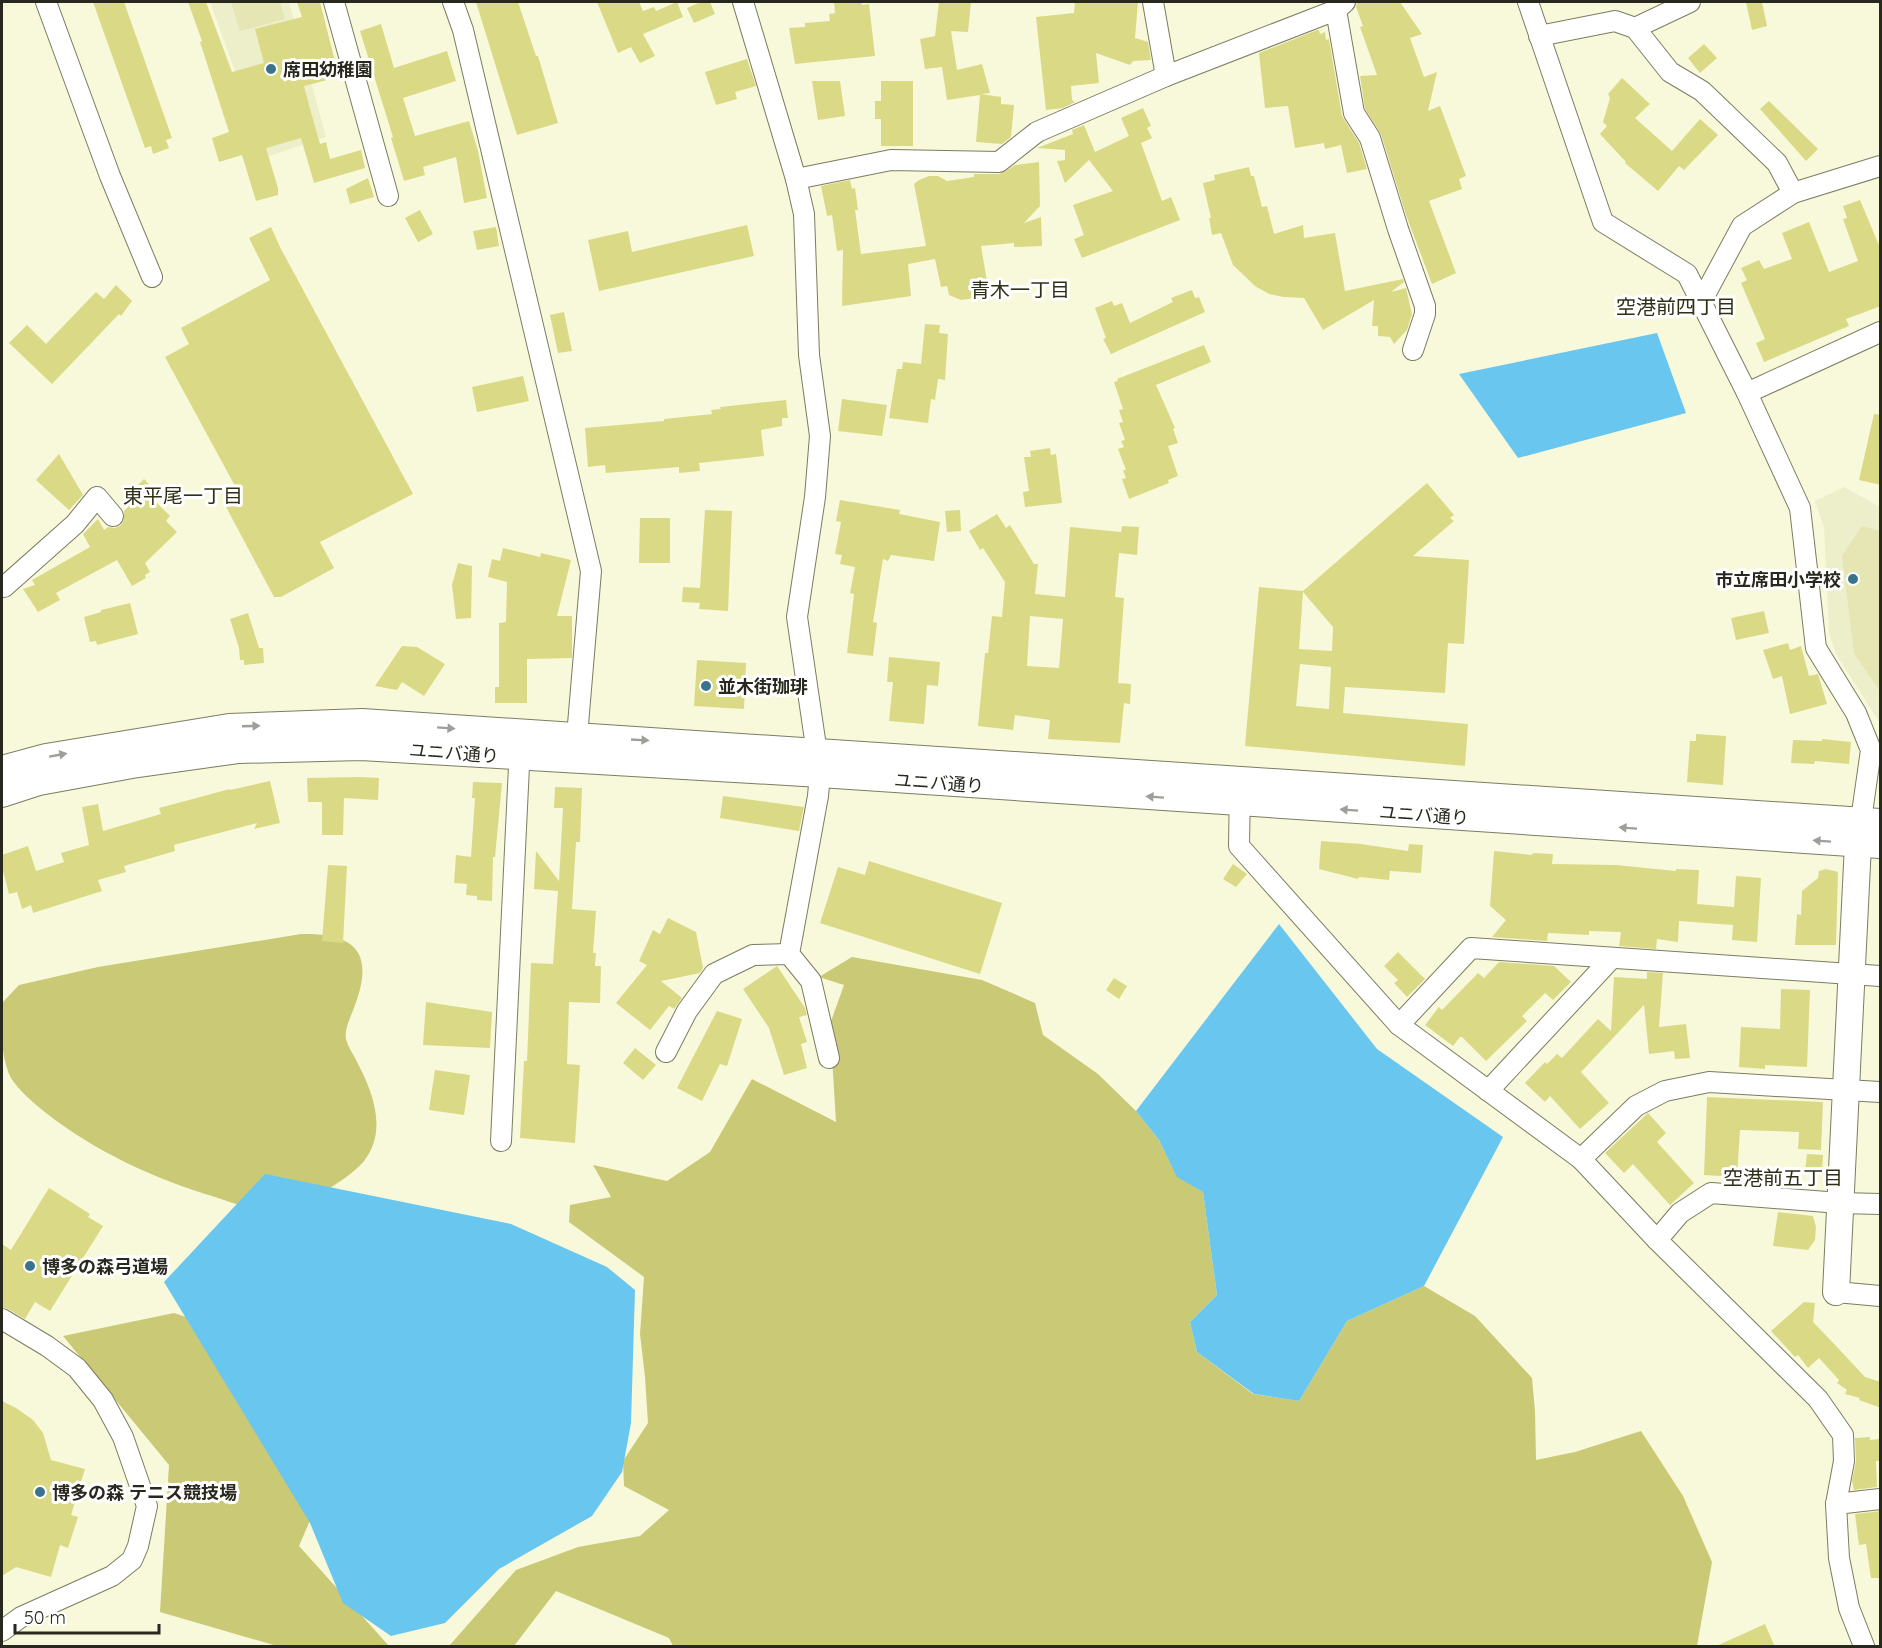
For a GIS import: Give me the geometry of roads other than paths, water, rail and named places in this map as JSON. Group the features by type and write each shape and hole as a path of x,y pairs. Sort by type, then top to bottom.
{"street":[{"path":"46,2 110,176 153,277"},
{"path":"334,2 388,196"},
{"path":"453,2 463,30 591,571 576,748"},
{"path":"744,2 796,179 804,214 809,355 820,435 815,497 797,617 818,763 818,796 789,954 811,981 829,1058"},
{"path":"1152,2 1166,76"},
{"path":"1528,2 1604,222 1687,274 1800,508 1816,648 1856,713 1871,750 1870,833 1852,975 1836,1293 1881,1296"},
{"path":"1635,28 1690,2"},
{"path":"796,179 891,160 999,162 1037,132 1166,76 1340,6 1354,112 1370,138 1425,306 1425,314 1413,350"},
{"path":"1539,36 1615,21 1635,28 1670,72 1701,91 1777,163 1793,193"},
{"path":"1701,302 1742,226 1793,193 1881,166"},
{"path":"1746,393 1881,332"},
{"path":"2,587 75,524 97,497 113,516"},
{"name":"ユニバ通り","path":"2,769 56,756 229,727 362,722 520,745"},
{"path":"501,1141 520,745"},
{"name":"ユニバ通り","path":"2,794 39,782 132,765 239,750 520,745 1870,833"},
{"path":"1240,791 1239,846 1399,1025 1581,1159 1657,1240 1818,1399 1844,1435 1844,1461 1836,1504 1841,1568 1849,1608 1864,1647"},
{"path":"1399,1025 1471,948 1881,976"},
{"path":"666,1052 687,1011 714,974 753,955 789,954"},
{"path":"1488,1091 1611,958"},
{"path":"1581,1159 1636,1106 1665,1091 1709,1082 1881,1092"},
{"path":"1657,1240 1680,1213 1711,1193 1881,1204"},
{"path":"2,1319 47,1346 77,1368 103,1400 123,1437 147,1506 138,1546 132,1560 112,1575 21,1617 2,1631"},
{"path":"1836,1504 1881,1499"}],"water":[{"path":"1657,333 1686,413 1518,458 1459,374"},
{"path":"1279,924 1377,1049 1503,1137 1424,1286 1347,1321 1299,1401 1254,1394 1197,1352 1190,1322 1217,1295 1203,1192 1177,1177 1159,1140 1136,1111"},
{"path":"265,1174 511,1224 607,1267 635,1290 631,1423 622,1472 592,1516 499,1569 445,1623 391,1636 343,1603 310,1523 164,1282"}],"place":[{"name":"席田幼稚園","path":"271,69"},
{"name":"市立席田小学校","path":"1853,579"},
{"name":"並木街珈琲","path":"706,686"},
{"name":"博多の森弓道場","path":"30,1266"},
{"name":"博多の森 テニス競技場","path":"40,1492"}],"district":[{"name":"青木一丁目","path":"1020,289"},
{"name":"空港前四丁目","path":"1676,306"},
{"name":"東平尾一丁目","path":"183,495"},
{"name":"空港前五丁目","path":"1783,1177"}]}
